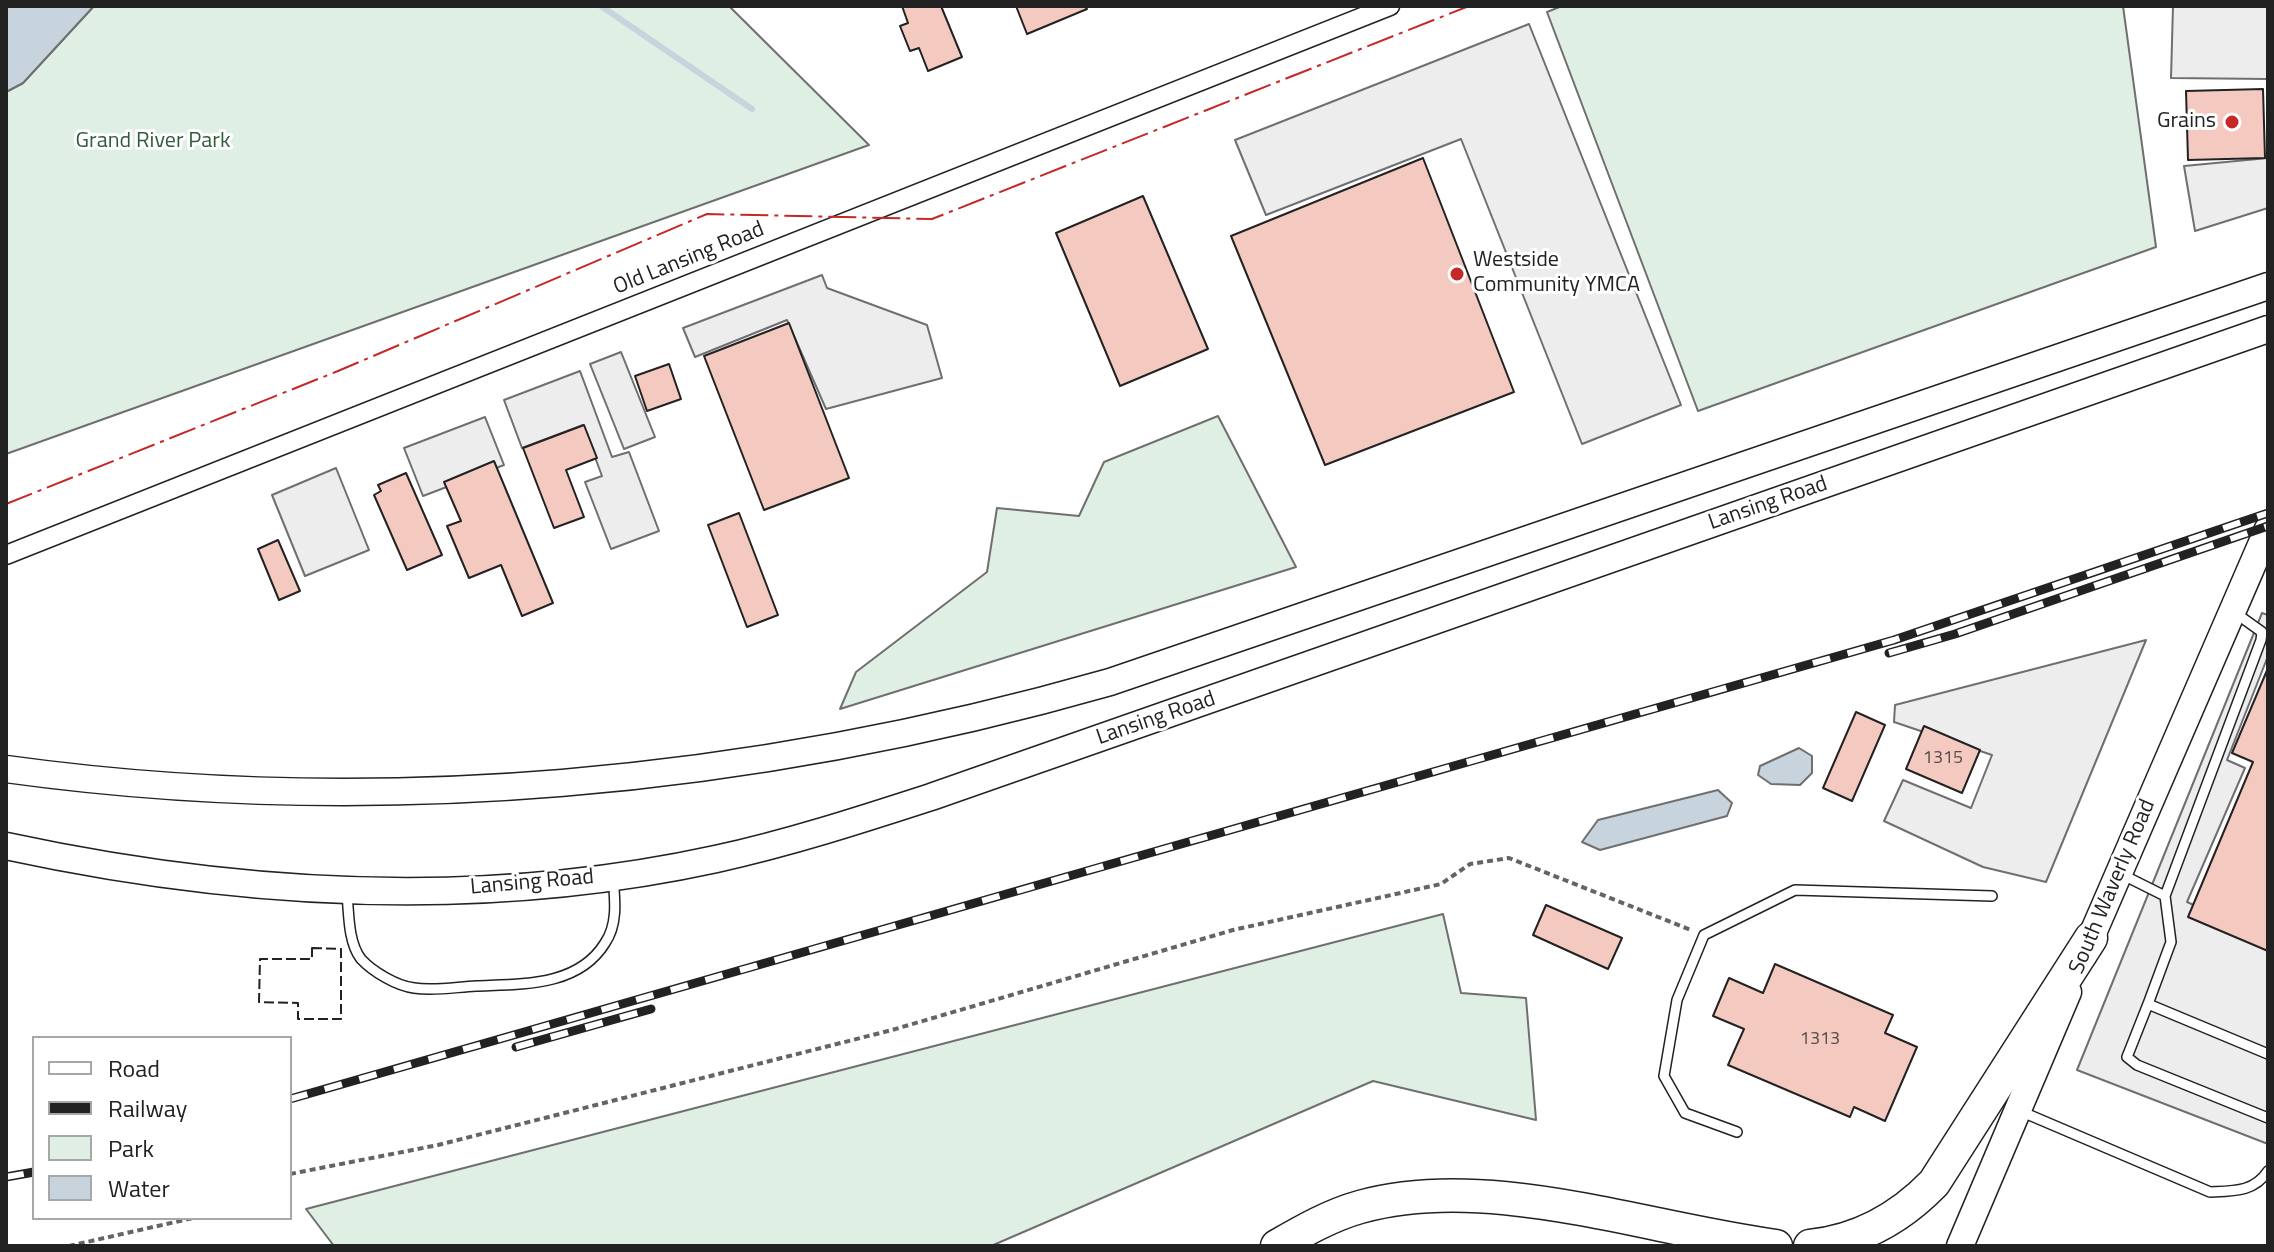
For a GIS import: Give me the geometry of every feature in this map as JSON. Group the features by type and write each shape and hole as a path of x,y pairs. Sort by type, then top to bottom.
{"highway":[{"path":"1810,1246 1867,1232 1903,1211 1934,1183 2091,938"},
{"path":"1277,1246 1360,1207 1422,1197 1459,1195 1529,1203 1776,1246"}],"main road":[{"name":"Lansing Road","path":"6,769 279,790 357,792 565,785 691,770 937,727 1110,682 2268,286"},
{"name":"Lansing Road","path":"6,846 183,878 346,890 421,891 613,876 714,859 802,837 931,797 2268,329"},
{"name":"South Waverly Road","path":"1960,1246 2230,610 2268,529"}],"street":[{"name":"Old Lansing Road","path":"6,555 1390,6"}],"lane":[{"path":"2230,610 2258,626 2262,632 2261,640 2165,896 2171,942 2127,1057 2137,1065 2268,1118"},
{"path":"2118,873 2165,896"},
{"path":"346,890 354,948 363,961 397,983 431,989 540,983 569,974 588,963 605,943 612,927 615,911 613,876"},
{"path":"1737,1132 1685,1113 1664,1076 1677,1000 1704,935 1795,890 1992,896"},
{"path":"2148,1004 2268,1054"},
{"path":"2019,1110 2210,1192 2239,1191 2260,1183 2268,1171"}],"path":[{"path":"292,1174 438,1145 892,1030 1233,930 1441,884 1470,864 1509,858 1704,935"},
{"path":"69,1246 184,1220"}],"green space":[{"name":"Grand River Park","path":"94,6 729,6 869,145 6,454 6,92 23,83"},
{"path":"1562,6 2123,6 2156,247 1698,411 1547,12"},
{"path":"1218,416 1296,567 840,709 856,672 987,572 997,508 1079,516 1104,462"},
{"path":"1443,914 1461,993 1526,998 1536,1120 1373,1081 991,1246 334,1246 306,1209"}],"shaded area":[{"path":"2173,6 2268,6 2268,79 2171,78"},
{"path":"1529,24 1681,405 1582,444 1461,139 1266,215 1235,140"},
{"path":"2268,158 2268,208 2195,231 2184,166"},
{"path":"822,275 827,288 927,325 942,378 826,409 787,320 695,357 683,328"},
{"path":"621,352 655,437 624,449 590,364"},
{"path":"580,371 612,457 629,452 659,531 611,549 585,482 602,476 583,425 522,448 504,400"},
{"path":"485,417 504,465 423,496 404,448"},
{"path":"336,468 369,550 305,576 272,495"},
{"path":"2262,613 2268,615 2268,656 2227,760 2245,768 2187,902 2268,938 2268,1144 2077,1070"},
{"path":"2146,640 2046,882 1983,867 1884,821 1903,780 1971,808 1992,755 1894,722 1895,705"}],"water":[{"path":"6,6 94,6 23,83 6,92"},
{"path":"1799,748 1812,756 1812,773 1800,785 1771,784 1758,775 1760,766"},
{"path":"1718,790 1732,803 1727,816 1600,850 1582,842 1598,820"}],"building":[{"path":"902,6 941,6 962,57 928,71 919,48 910,51 900,26 908,23"},
{"path":"1016,6 1085,6 1087,9 1027,34"},
{"path":"2263,89 2265,158 2188,160 2186,91"},
{"path":"1423,158 1514,392 1325,465 1231,236"},
{"path":"1143,196 1208,349 1120,386 1056,233"},
{"path":"789,323 849,478 764,510 704,356"},
{"path":"669,364 681,399 647,411 635,376"},
{"path":"584,425 597,458 566,470 584,517 554,528 523,448"},
{"path":"494,461 553,603 522,616 501,565 469,578 447,526 461,521 444,482"},
{"path":"406,473 442,555 407,570 374,495 381,491 378,485"},
{"path":"739,513 778,615 747,627 708,525"},
{"path":"278,540 300,591 279,600 258,549"},
{"path":"2268,668 2268,951 2188,917 2253,762 2232,753"},
{"path":"1856,712 1885,725 1852,801 1823,788"},
{"path":"1924,726 1980,750 1962,793 1906,769"},
{"path":"1546,905 1622,938 1608,969 1533,935"},
{"path":"1775,964 1893,1015 1885,1033 1917,1047 1885,1121 1854,1107 1850,1117 1728,1065 1744,1029 1713,1016 1729,978 1763,993"}],"waterway":[{"path":"601,6 752,109"}],"railway":[{"path":"292,1098 1894,640 2268,513"},
{"path":"1889,653 1955,634 2268,526"},
{"path":"516,1047 651,1009"},
{"path":"6,1177 32,1172"}],"fence":[{"path":"312,948 341,949 341,1019 298,1019 298,1003 259,1002 260,959 312,959 312,948"}],"power":[{"path":"6,504 338,371 707,214 932,219 1469,6"}],"place":[{"name":"Grains","path":"2232,122"},
{"name":"Westside Community YMCA","path":"1457,274"}]}
